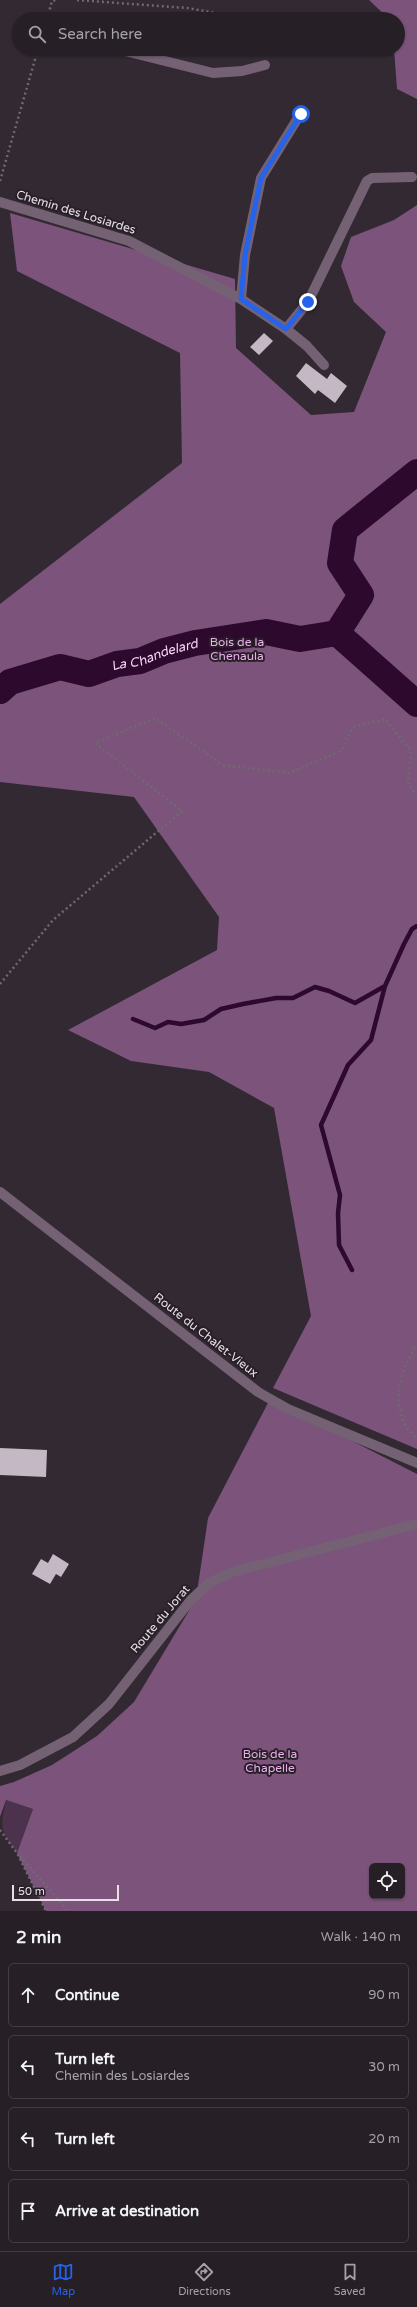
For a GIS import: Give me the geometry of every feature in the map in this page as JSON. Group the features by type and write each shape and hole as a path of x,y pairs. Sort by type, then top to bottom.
{"street":[{"path":"144,56 213,73 242,71 265,65"},
{"path":"241,299 245,255 261,178 301,114"},
{"path":"286,329 308,302 367,181 372,178 412,177"},
{"name":"Chemin des Losiardes","path":"0,202 129,241 241,299 286,329 306,346 324,365"},
{"name":"Route du Chalet-Vieux","path":"0,1192 258,1392 288,1409 417,1463"},
{"name":"Route du Jorat","path":"0,1772 20,1765 73,1737 109,1704 190,1601 209,1583 232,1572 417,1524"}],"path":[{"path":"49,12 52,1 56,0"},
{"path":"76,0 187,8 210,12"},
{"path":"0,181 36,56"},
{"path":"0,984 54,920 182,811 95,743 155,718 223,765 289,773 341,751 353,727 386,719 411,751 408,784 417,795"},
{"path":"417,1343 404,1369 397,1393 403,1421 417,1440"},
{"path":"0,1830 17,1853 68,1911"},
{"path":"17,1853 46,1911"}],"shaded area":[{"path":"6,1800 33,1809 17,1853 4,1834 2,1823"}],"green space":[{"path":"369,0 417,0 417,99 397,89 395,56 405,56 405,12 382,12"},
{"name":"Bois de la Chenaula","path":"417,205 417,1449 273,1388 311,1316 274,1108 209,1072 131,1061 68,1030 217,950 219,917 134,797 0,782 0,604 182,463 180,353 17,271 10,213 235,279 236,348 311,415 354,412 386,332 354,302 341,266 351,237 394,220"},
{"name":"Bois de la Chapelle","path":"270,1399 417,1474 417,1911 46,1911 17,1853 33,1809 6,1800 0,1817 0,1786 14,1782 52,1765 97,1736 134,1702 196,1599 208,1518"}],"building":[{"path":"264,333 273,341 259,355 250,347"},
{"path":"306,363 327,379 331,373 347,386 335,403 318,390 315,394 296,376"},
{"path":"0,1448 47,1450 46,1477 0,1475"},
{"path":"53,1554 69,1564 61,1577 56,1574 50,1584 32,1574 41,1559 48,1563"}],"waterway":[{"name":"La Chandelard","path":"417,472 345,530 340,563 361,595 337,633 417,704"},
{"name":"La Chandelard","path":"0,691 10,682 60,667 89,674 117,664 140,661 164,651 195,643 266,632 300,639 337,633"},
{"path":"352,1270 339,1245 338,1213 340,1195 321,1125 348,1065 371,1040 385,986 404,944 412,929 417,926"},
{"path":"133,1019 155,1028 168,1022 181,1024 204,1020 221,1009 276,998 293,998 315,987 329,991 355,1003 385,986"}],"route":[{"path":"301,114 261,178 245,255 241,299 286,329 308,302"}]}
